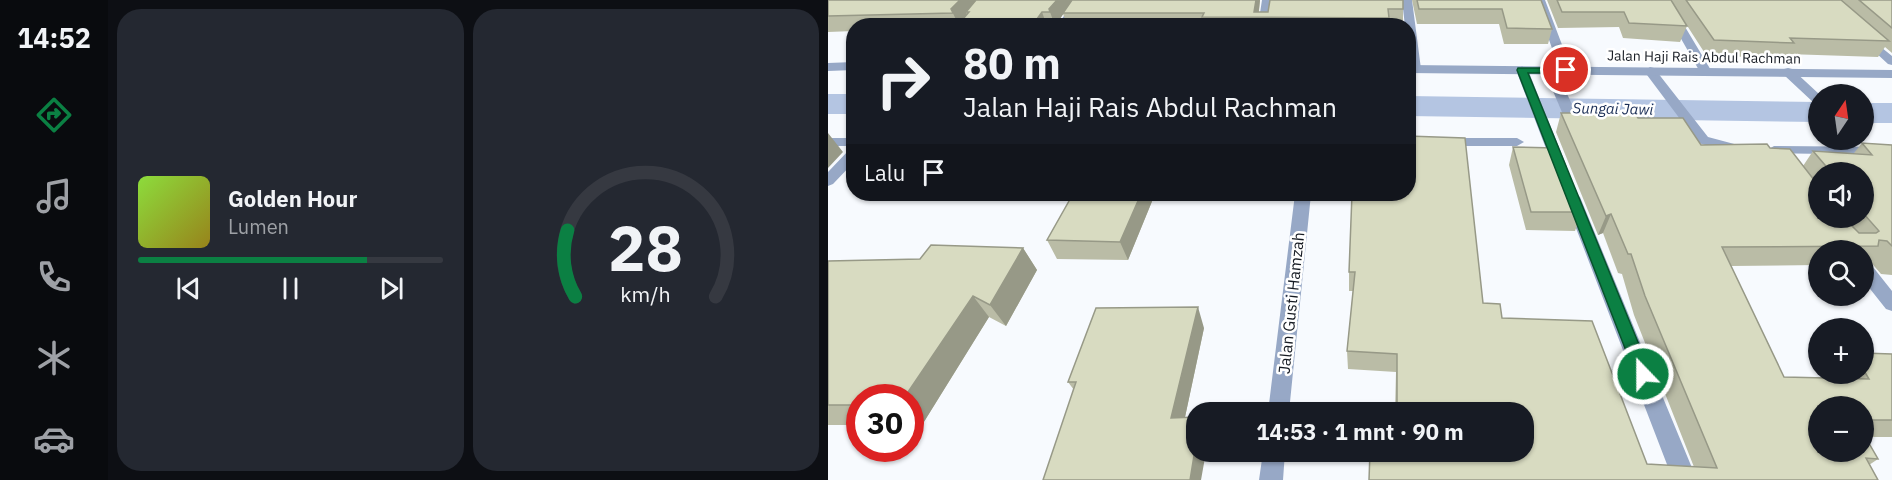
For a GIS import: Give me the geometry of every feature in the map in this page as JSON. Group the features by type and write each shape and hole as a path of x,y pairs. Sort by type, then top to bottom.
{"street":[{"path":"1068,18 1080,0"},
{"path":"1264,18 1267,0"},
{"path":"1407,0 1408,18"},
{"path":"1540,0 1566,70"},
{"path":"1665,0 1706,72"},
{"path":"1858,31 1891,71"},
{"path":"828,67 846,66"},
{"name":"Jalan Haji Rais Abdul Rachman","path":"1416,69 1891,71"},
{"path":"1522,70 1685,480"},
{"path":"1550,70 1572,122"},
{"path":"1650,71 1703,140 1715,145 1745,149"},
{"path":"1788,72 1808,90"},
{"path":"828,142 846,142"},
{"path":"1416,142 1517,142"},
{"path":"1786,167 1769,150 1808,150"},
{"path":"1869,150 1892,151"},
{"path":"828,181 846,162"},
{"name":"Jalan Gusti Hamzah","path":"1279,402 1302,201"},
{"path":"1874,281 1892,304"},
{"path":"1271,480 1273,462"}],"building":[{"path":"828,0 960,0 951,9 953,13 828,16"},
{"path":"976,0 1057,0 1049,9 1050,12 1042,12 1038,18 964,18 969,12 966,12"},
{"path":"1072,0 1256,0 1254,12 1268,12 1270,0 1403,0 1403,9 1388,9 1389,18 1202,17 1204,13 1063,13"},
{"path":"1417,0 1541,0 1552,29 1507,28 1502,9 1419,9"},
{"path":"1557,0 1671,0 1687,26 1629,23 1624,12 1562,12"},
{"path":"1686,0 1841,0 1889,41 1790,38 1794,43 1714,40"},
{"path":"1859,0 1892,0 1892,28"},
{"path":"1561,113 1635,113 1638,118 1683,118 1701,145 1767,144 1770,148 1790,149 1808,172 1808,228 1854,228 1859,233 1879,231 1874,225 1874,162 1822,162 1813,151 1872,155 1868,150 1874,150 1874,144 1892,145 1892,246 1887,241 1879,240 1878,246 1874,246 1874,240 1808,240 1808,246 1722,247 1784,377 1808,378 1808,384 1874,384 1874,353 1892,354 1892,420 1874,420 1874,396 1808,396 1808,462 1868,462 1878,480 1369,480 1370,462 1534,462 1534,402 1397,402 1397,354 1347,351 1355,272 1349,272 1352,201 1416,201 1416,136 1465,138 1483,303 1500,304 1502,318 1592,321 1647,464 1717,468 1645,296 1631,254 1628,254 1611,214 1606,216"},
{"path":"1513,147 1556,148 1582,212 1531,212"},
{"path":"1069,201 1138,201 1120,242 1047,240"},
{"path":"931,245 1023,248 990,305 973,296 913,384 846,384 846,405 828,405 828,261 920,259"},
{"path":"1198,307 1171,418 1186,417 1186,462 1193,462 1190,480 1043,480 1076,382 1068,382 1096,308"}],"waterway":[{"name":"Sungai Jawi","path":"828,104 846,104"},
{"name":"Sungai Jawi","path":"1416,106 1808,112"},
{"name":"Sungai Jawi","path":"1874,113 1892,113"}],"route":[{"path":"1566,70 1522,70 1643,374"}]}
